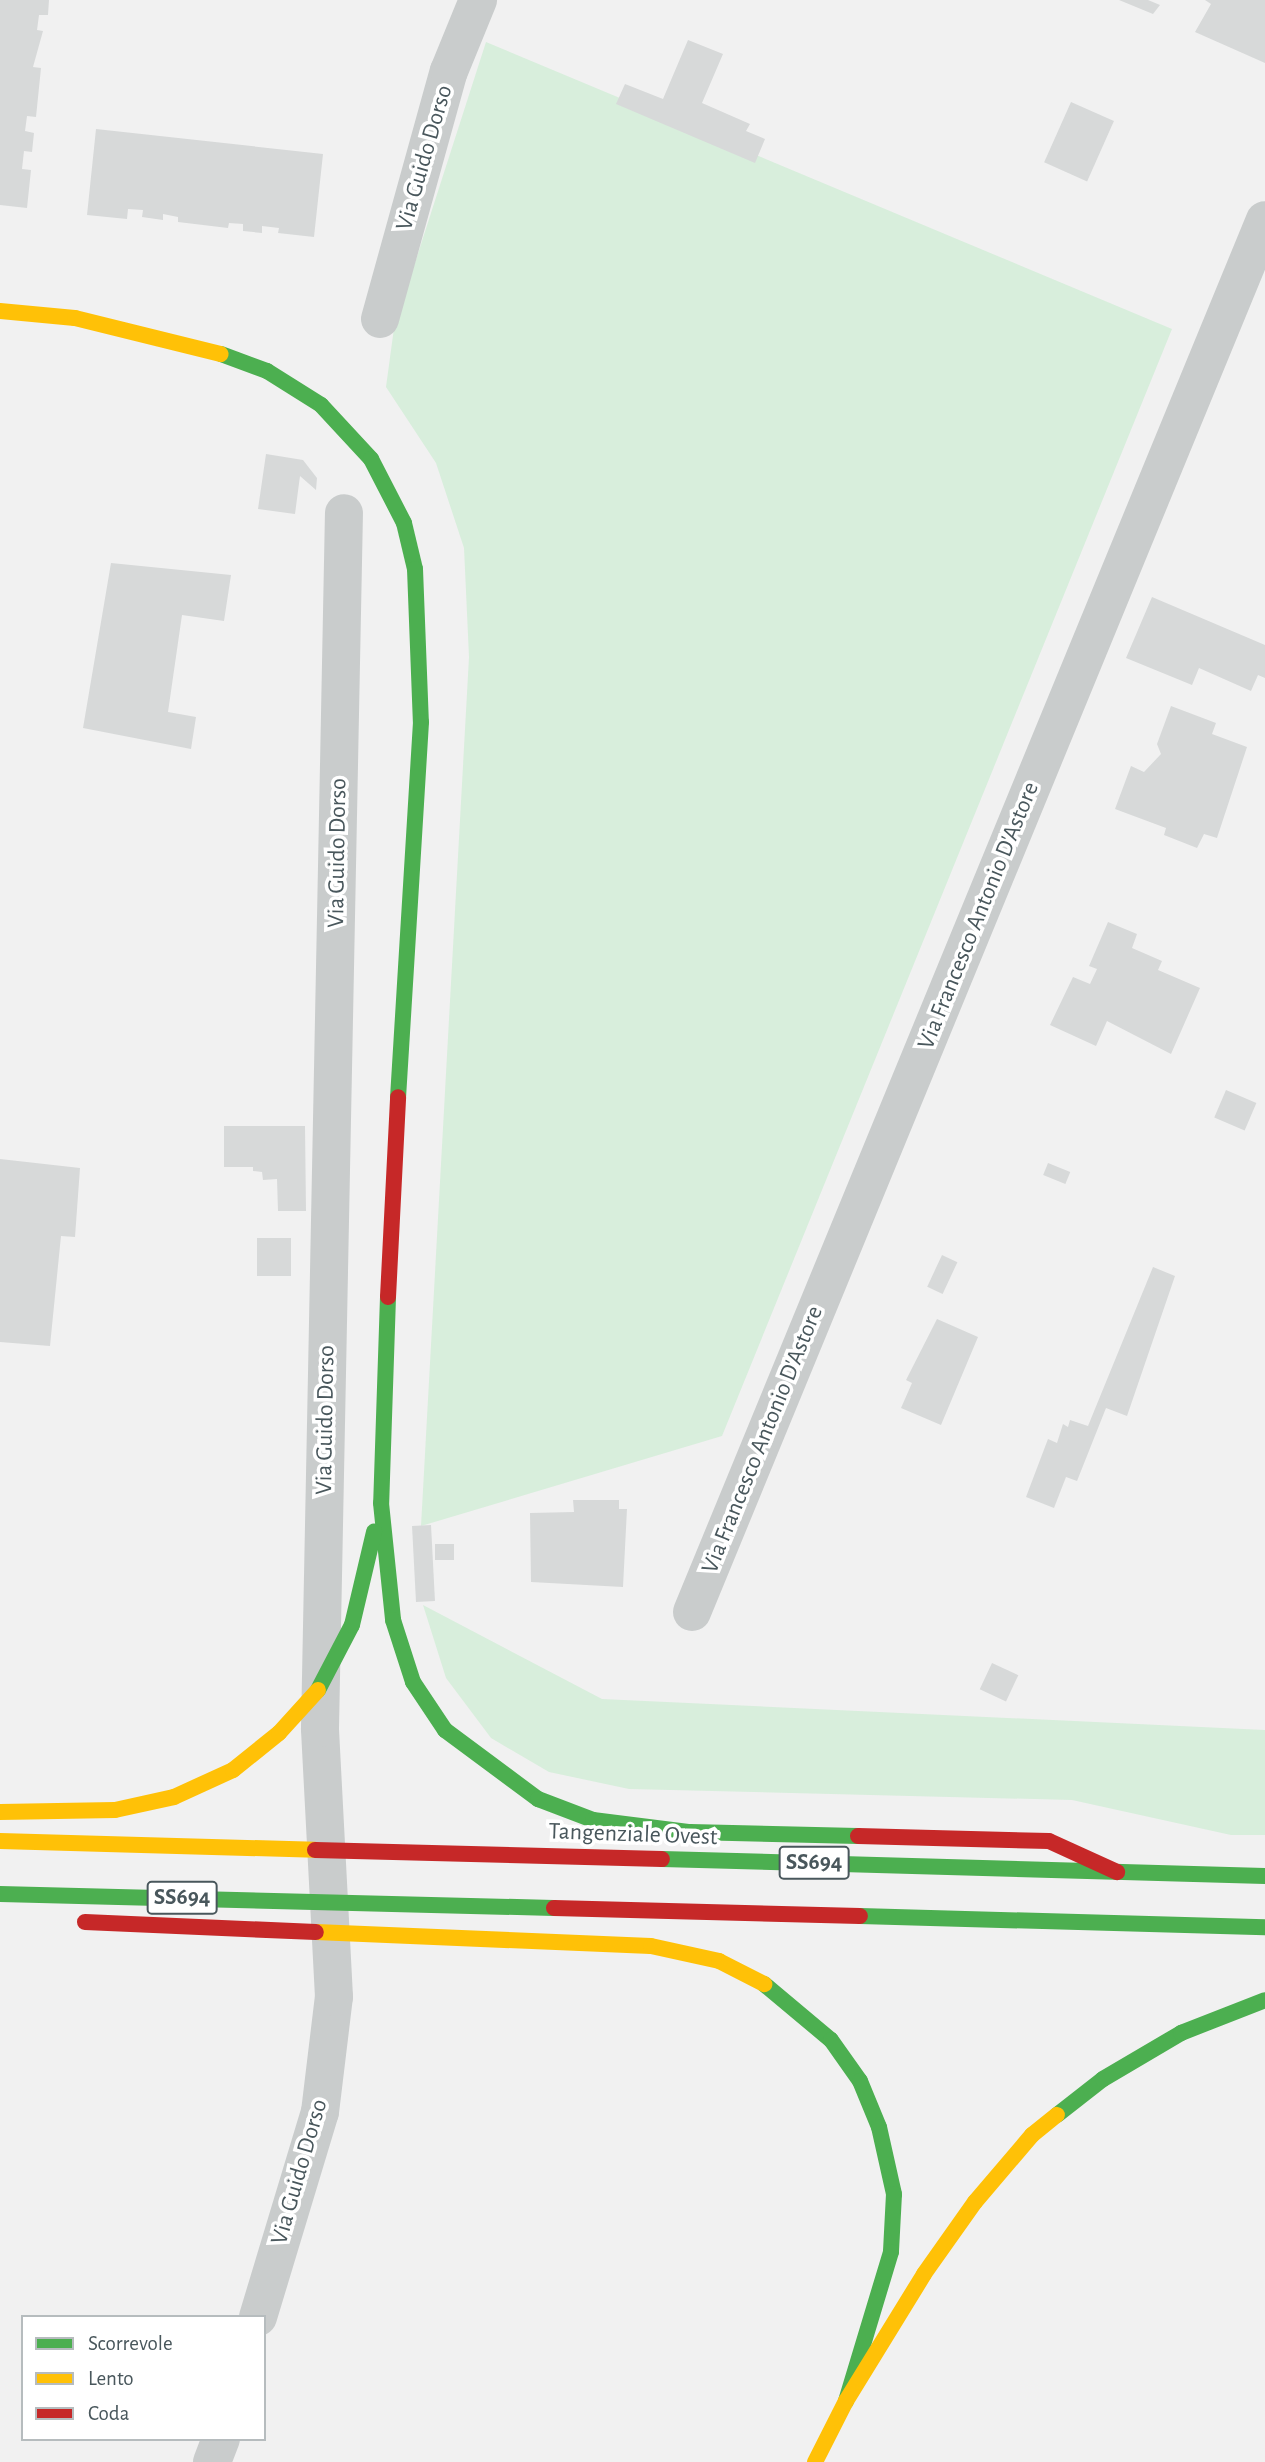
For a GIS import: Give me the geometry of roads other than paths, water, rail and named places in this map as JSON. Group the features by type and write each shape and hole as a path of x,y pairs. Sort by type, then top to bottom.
{"highway":[{"path":"0,311 75,318 198,346 267,371 321,405 371,458 404,523 415,569 421,722 392,1200 381,1503 393,1620 413,1682 445,1730 490,1768 538,1799 593,1820 643,1828 1049,1840 1117,1872"},
{"path":"0,1812 115,1810 174,1797 233,1770 279,1733 316,1694 352,1625 381,1503"},
{"name":"Tangenziale Ovest","path":"0,1841 1265,1876"},
{"name":"SS694","path":"0,1894 1265,1927"},
{"path":"32,1895 85,1922 652,1947 719,1961 759,1980 831,2040 860,2081 880,2127 894,2194 891,2252 846,2400"},
{"path":"815,2462 846,2400 924,2274 975,2203 1032,2134 1103,2079 1181,2033 1265,2000"}],"street":[{"name":"Via Guido Dorso","path":"380,319 449,71 478,0"},
{"name":"Via Francesco Antonio D'Astore","path":"692,1612 1265,220"},
{"name":"Via Guido Dorso","path":"259,2315 320,2112 334,1997 320,1728 344,513"},
{"path":"212,2462 220,2441"}]}
